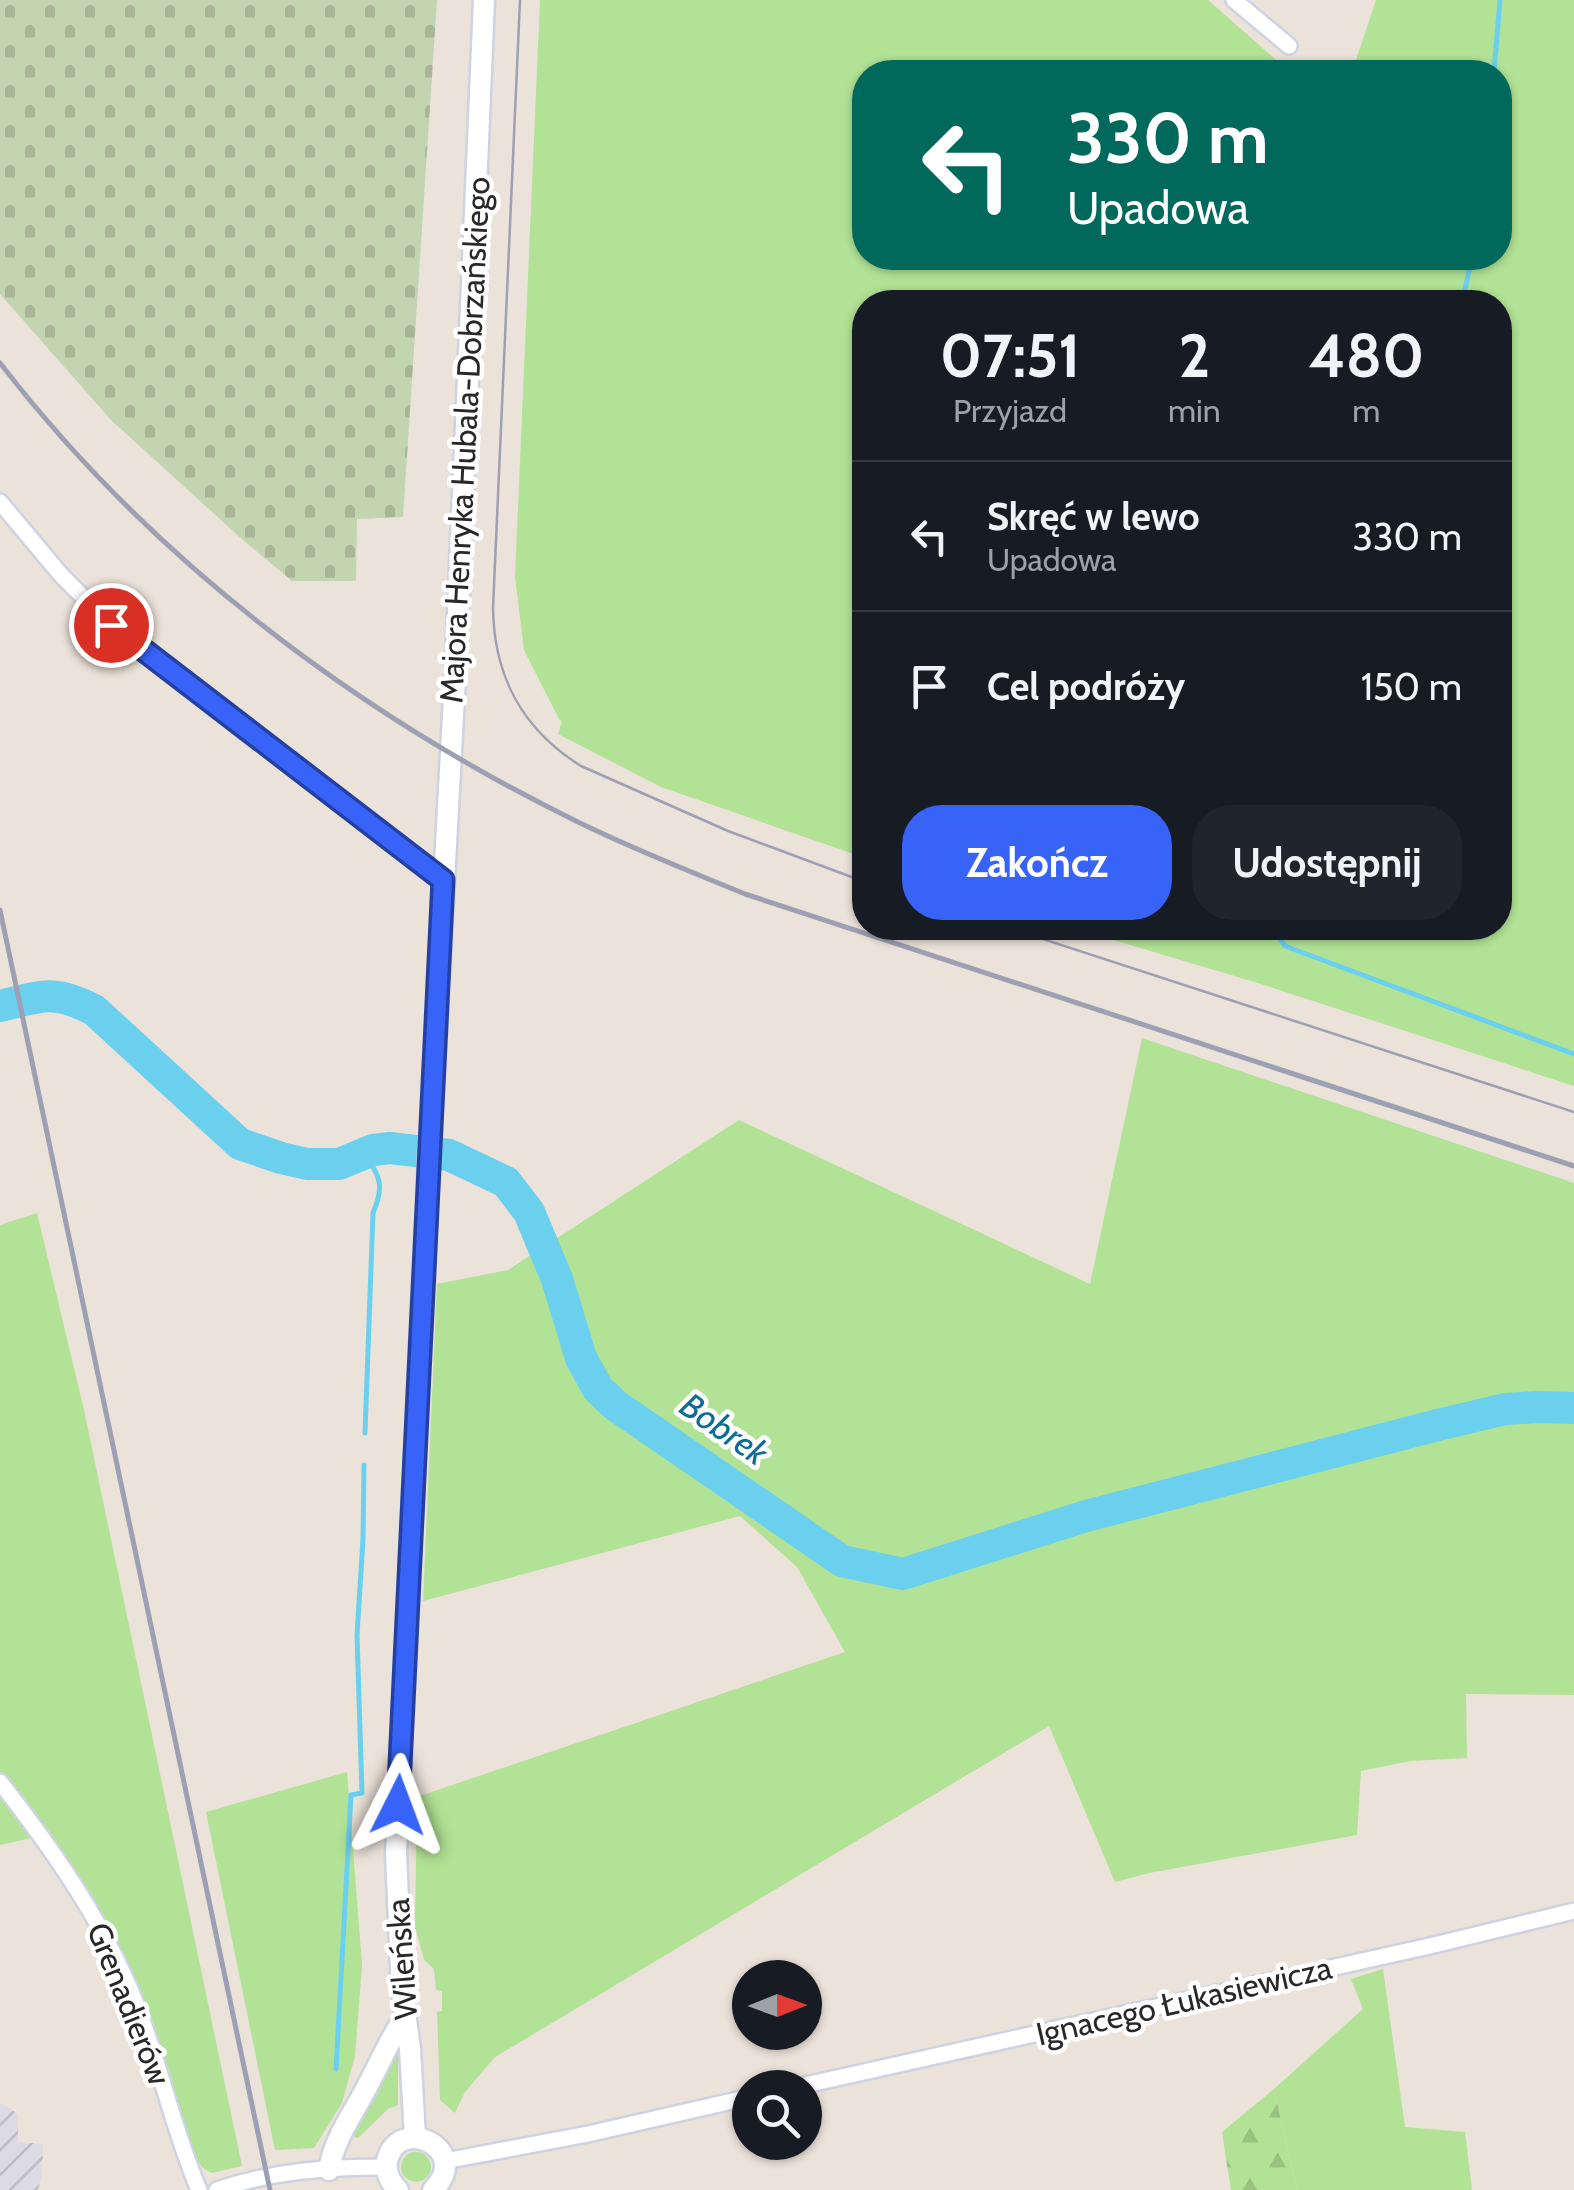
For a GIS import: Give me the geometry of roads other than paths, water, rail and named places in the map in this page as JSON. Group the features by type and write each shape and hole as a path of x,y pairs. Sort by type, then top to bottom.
{"street":[{"name":"Majora Henryka Hubala-Dobrzańskiego","path":"443,880 484,0"},
{"path":"1234,0 1289,46"},
{"path":"0,502 61,575 111,625 443,880"},
{"name":"Wileńska","path":"415,2138 398,1932 396,1854 443,880"},
{"name":"Grenadierów","path":"0,1782 63,1867 105,1934 140,2014 199,2190"},
{"name":"Ignacego Łukasiewicza","path":"822,2081 1434,1945 1574,1910"},
{"path":"329,2170 332,2153 390,2038 406,2017"},
{"path":"444,2161 732,2101"},
{"path":"398,2190 386,2168 388,2158 398,2144 415,2138 425,2139 441,2152 442,2179 433,2190"},
{"path":"217,2190 267,2176 386,2168"}],"waterway":[{"path":"1495,60 1500,0"},
{"path":"1465,290 1469,270"},
{"path":"1281,940 1285,946 1574,1054"},
{"name":"Bobrek","path":"0,1006 48,996 94,1010 240,1144 307,1164 339,1164 373,1150 390,1148 449,1155 506,1182 529,1212 557,1279 581,1358 598,1389 615,1405 842,1561 903,1574 1086,1516 1438,1425 1505,1409 1574,1408"},
{"path":"364,1153 380,1188 373,1213 365,1433"},
{"path":"336,2069 351,1795 362,1793 357,1635 364,1465"}],"tram line":[{"path":"520,0 493,608 506,679 527,718 581,766 728,831 852,877"},
{"path":"1046,940 1574,1112"}],"railway":[{"path":"0,363 59,435 191,566 338,681 416,732 578,822 745,894 852,929"},
{"path":"0,910 270,2190"},
{"path":"885,940 1574,1166"}]}
